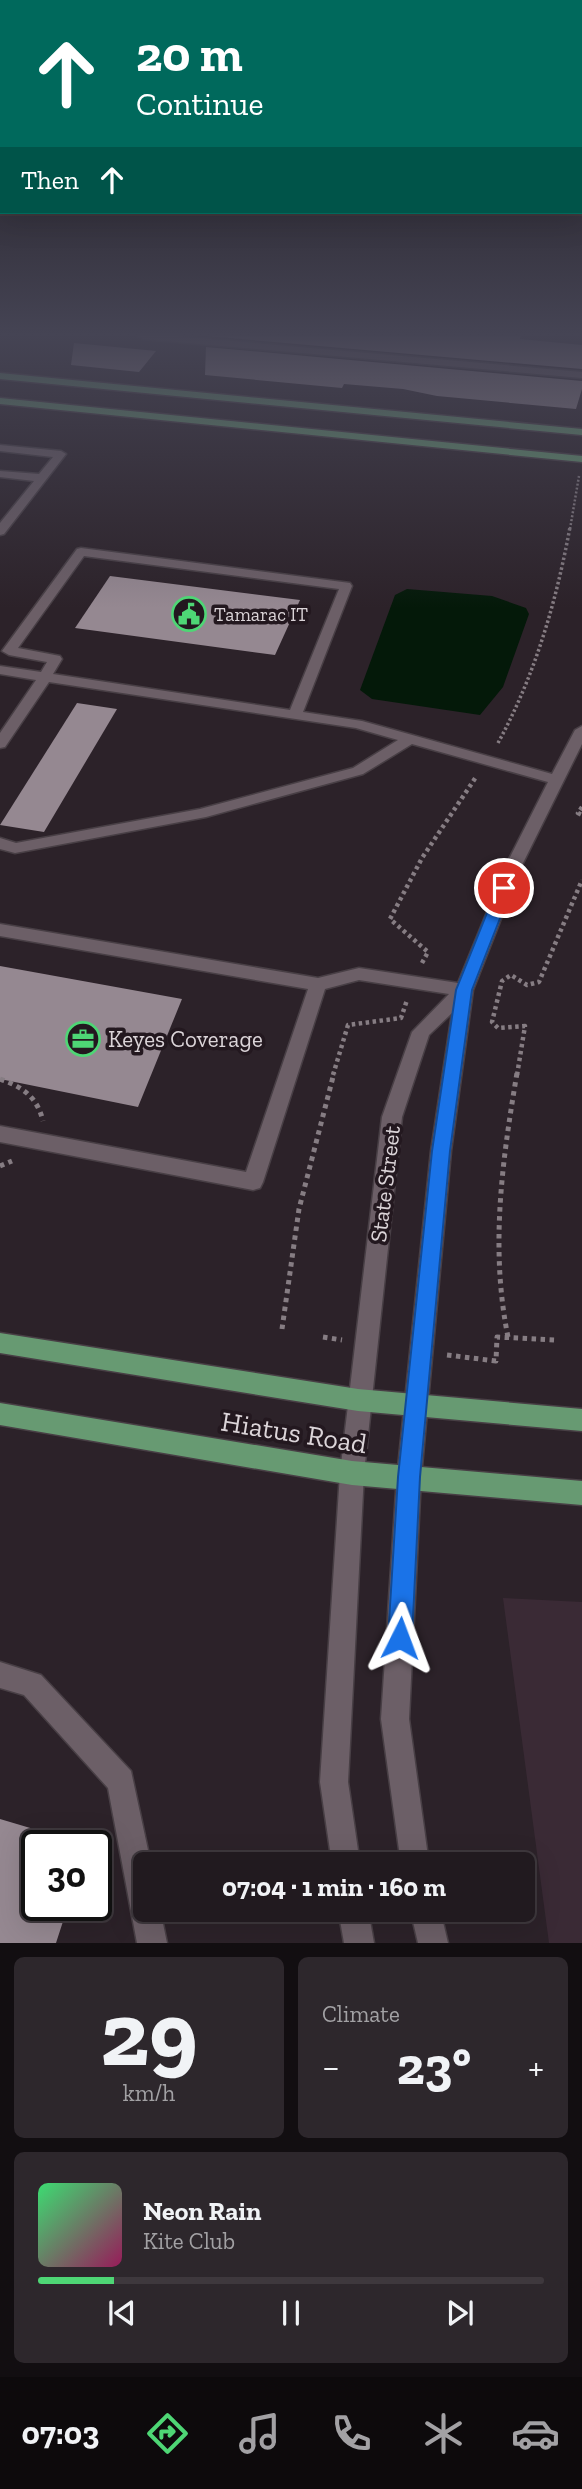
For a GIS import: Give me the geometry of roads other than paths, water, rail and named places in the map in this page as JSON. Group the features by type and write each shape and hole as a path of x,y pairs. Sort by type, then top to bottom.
{"main road":[{"path":"258,427 582,459"},
{"path":"527,427 582,432"},
{"name":"Hiatus Road","path":"0,1343 358,1400 582,1420"},
{"name":"Hiatus Road","path":"0,1414 352,1474 582,1493"}],"street":[{"path":"0,448 61,454 0,531"},
{"path":"0,474 43,478"},
{"path":"0,744 55,659 9,651 81,552 346,586 295,714"},
{"path":"0,670 357,724 558,780"},
{"name":"State Street","path":"413,1852 395,1719 409,1477 441,1151 464,990 514,863 582,730"},
{"path":"0,843 15,848 201,814 358,771 412,738"},
{"path":"0,930 317,984 359,974 464,990"},
{"path":"0,1135 253,1182 317,984"},
{"name":"State Street","path":"352,1474 358,1400 392,1117 421,1032 464,990"},
{"path":"344,1852 334,1782 352,1474"},
{"path":"0,1675 32,1684 121,1781 134,1852"},
{"path":"148,1922 152,1943"},
{"path":"355,1922 359,1943"},
{"path":"428,1922 433,1943"}],"place":[{"name":"Tamarac IT","path":"189,614"},
{"name":"Keyes Coverage","path":"83,1039"}]}
